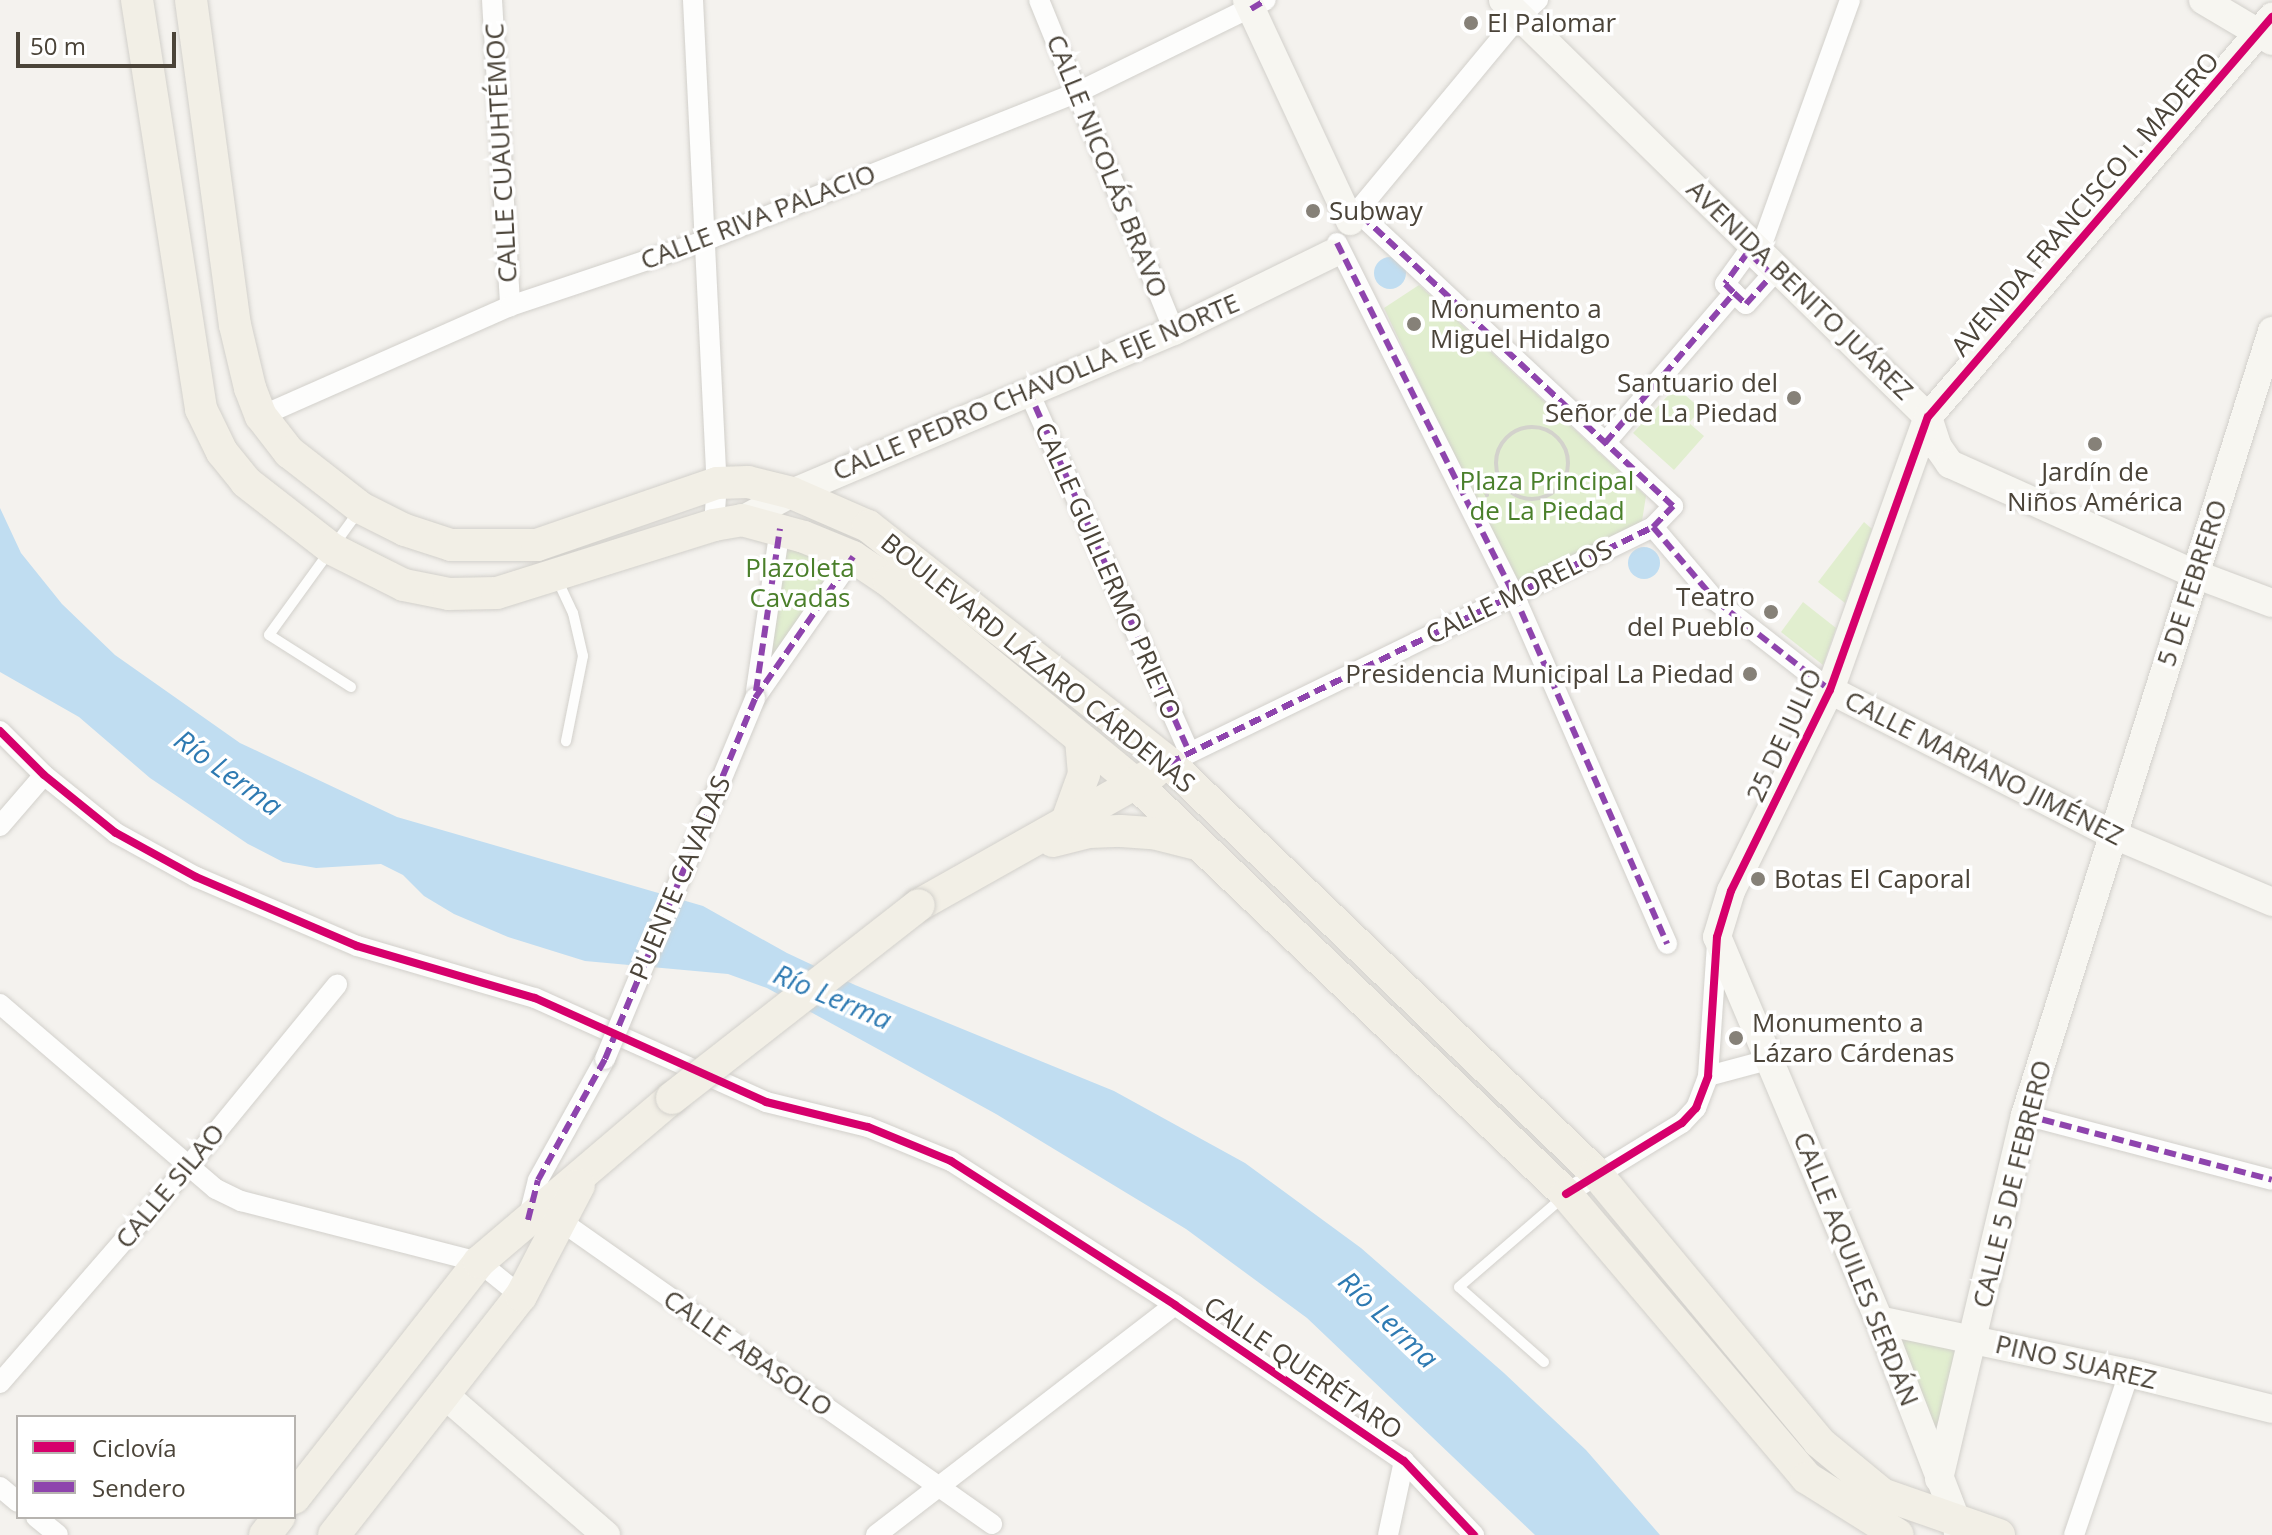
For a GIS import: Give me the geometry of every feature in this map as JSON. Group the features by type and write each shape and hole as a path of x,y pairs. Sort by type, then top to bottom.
{"main road":[{"path":"137,0 189,352 201,409 222,452 246,482 332,549 404,585 449,594 497,593 728,523"},
{"name":"BOULEVARD LÁZARO CÁRDENAS","path":"191,0 235,325 256,402 289,452 361,508 405,530 451,545 537,545 717,483 748,482 792,493 868,526 1179,757 1596,1173 1819,1442 1880,1521"},
{"path":"201,409 256,402"},
{"name":"BOULEVARD LÁZARO CÁRDENAS","path":"728,523 780,529 853,557 889,581 1135,783 1566,1194 1807,1478 1880,1521 1999,1535"},
{"path":"1067,821 1084,774 1081,739"},
{"path":"296,1495 479,1262 672,1098 919,905 1179,757"},
{"path":"1019,849 1089,832 1121,831 1153,833 1200,845"},
{"path":"334,1535 446,1396 521,1296 587,1171"},
{"path":"265,1535 277,1519"}],"street":[{"name":"CALLE CUAUHTÉMOC","path":"492,0 510,306"},
{"path":"693,0 717,483 728,523"},
{"name":"CALLE NICOLÁS BRAVO","path":"1039,0 1174,331"},
{"path":"1605,443 1734,293 1746,304 1772,275 1762,257 1850,0"},
{"path":"2203,0 2267,31"},
{"name":"CALLE RIVA PALACIO","path":"256,402 510,306 704,241 1078,92 1255,3"},
{"path":"1255,3 1344,232 1514,595 1667,944"},
{"path":"1344,232 1519,6"},
{"name":"AVENIDA BENITO JUÁREZ","path":"1519,6 1762,257 1928,417 1938,447 1950,464 2195,574 2272,603"},
{"name":"AVENIDA FRANCISCO I. MADERO","path":"1928,417 2267,31"},
{"path":"1344,232 1605,443 1673,506 1653,527"},
{"name":"CALLE PEDRO CHAVOLLA EJE NORTE","path":"728,523 1028,390 1174,331 1344,232"},
{"name":"5 DE FEBRERO","path":"2112,834 2272,331"},
{"name":"CALLE GUILLERMO PRIETO","path":"1028,390 1179,757"},
{"name":"25 DE JULIO","path":"1708,1076 1717,937 1731,891 1830,690 1928,417"},
{"name":"CALLE MORELOS","path":"1179,757 1653,527"},
{"name":"CALLE MARIANO JIMÉNEZ","path":"1653,527 1716,601 1830,690 2112,834 2272,902"},
{"path":"755,698 780,529"},
{"path":"755,698 853,557"},
{"name":"PUENTE CAVADAS","path":"528,1220 538,1180 605,1059 755,698"},
{"name":"CALLE QUERÉTARO","path":"0,731 44,775 116,833 196,877 357,946 535,998 766,1102 868,1127 951,1161 1175,1305 1404,1461 1474,1535"},
{"path":"0,826 44,775"},
{"name":"CALLE 5 DE FEBRERO","path":"1939,1479 2025,1115 2112,834"},
{"name":"CALLE AQUILES SERDÁN","path":"1717,937 1772,1059 1879,1320 1939,1479"},
{"name":"CALLE SILAO","path":"0,1383 187,1168 337,985"},
{"path":"0,1004 187,1168 216,1189 241,1201 479,1262 521,1296"},
{"path":"1566,1194 1682,1123 1696,1108 1708,1076 1772,1059"},
{"path":"2025,1115 2272,1180"},
{"name":"CALLE ABASOLO","path":"561,1221 992,1524"},
{"path":"876,1535 936,1485 1175,1305"},
{"name":"PINO SUAREZ","path":"1879,1320 2129,1373 2272,1409"},
{"path":"2074,1535 2129,1373"},
{"path":"446,1396 606,1535"},
{"name":"CALLE QUERÉTARO","path":"1388,1535 1404,1461"},
{"path":"1939,1479 1957,1528"},
{"path":"0,1487 16,1500"},
{"path":"38,1519 58,1535"}],"lane":[{"path":"351,687 269,635 361,508"},
{"path":"556,577 573,613 583,656 566,741"},
{"path":"1544,1362 1459,1287 1566,1194"}],"path":[{"path":"1531,427 1553,433 1567,452 1566,477 1550,494 1526,498 1514,494 1499,477 1497,454 1502,443 1520,429 1531,427"}],"green space":[{"name":"Plaza Principal de La Piedad","path":"1419,285 1646,496 1642,521 1516,587 1384,308"},
{"path":"1676,387 1701,409 1689,423 1704,436 1674,470 1633,433"},
{"path":"1864,522 1872,529 1845,603 1818,582"},
{"name":"Plazoleta Cavadas","path":"768,541 790,543 853,571 746,723"},
{"path":"1803,602 1836,628 1823,665 1781,632"},
{"path":"1896,1327 1966,1345 1937,1456"}],"water":[{"path":"1390,257 1401,262 1406,273 1401,284 1390,289 1379,284 1374,273 1379,262"},
{"name":"Río Lerma","path":"0,508 21,553 62,604 115,655 240,743 397,817 703,906 787,953 855,985 1114,1091 1245,1163 1361,1248 1504,1373 1586,1450 1660,1535 1535,1535 1307,1318 1186,1229 996,1114 767,988 728,974 585,961 508,937 454,914 424,896 403,875 381,864 316,868 283,862 248,844 150,778 79,717 0,672"},
{"path":"1644,547 1655,552 1660,563 1655,574 1644,579 1633,574 1628,563 1633,552"}],"marked path":[{"path":"1251,9 1266,0"},
{"path":"1169,763 1653,527 1673,506 1356,210"},
{"path":"1337,243 1514,595 1667,944"},
{"path":"1605,443 1734,293 1746,304 1772,275 1748,252 1725,284 1734,293"},
{"path":"1028,390 1189,751"},
{"path":"1653,527 1716,601 1830,690"},
{"path":"756,691 780,529"},
{"path":"528,1220 538,1180 605,1059 755,698 853,557"},
{"path":"2025,1115 2272,1180"}],"cycle path":[{"path":"1566,1194 1682,1123 1696,1108 1708,1076 1717,937 1731,891 1830,690 1928,417 2272,17"},
{"path":"0,731 44,775 116,833 196,877 357,946 535,998 766,1102 868,1127 951,1161 1175,1305 1404,1461 1474,1535"}],"place":[{"name":"El Palomar","path":"1471,23"},
{"name":"Subway","path":"1313,211"},
{"name":"Monumento a Miguel Hidalgo","path":"1414,324"},
{"name":"Santuario del Señor de La Piedad","path":"1794,398"},
{"name":"Jardín de Niños América","path":"2095,444"},
{"name":"Teatro del Pueblo","path":"1771,612"},
{"name":"Presidencia Municipal La Piedad","path":"1750,674"},
{"name":"Botas El Caporal","path":"1758,879"},
{"name":"Monumento a Lázaro Cárdenas","path":"1736,1038"}]}
